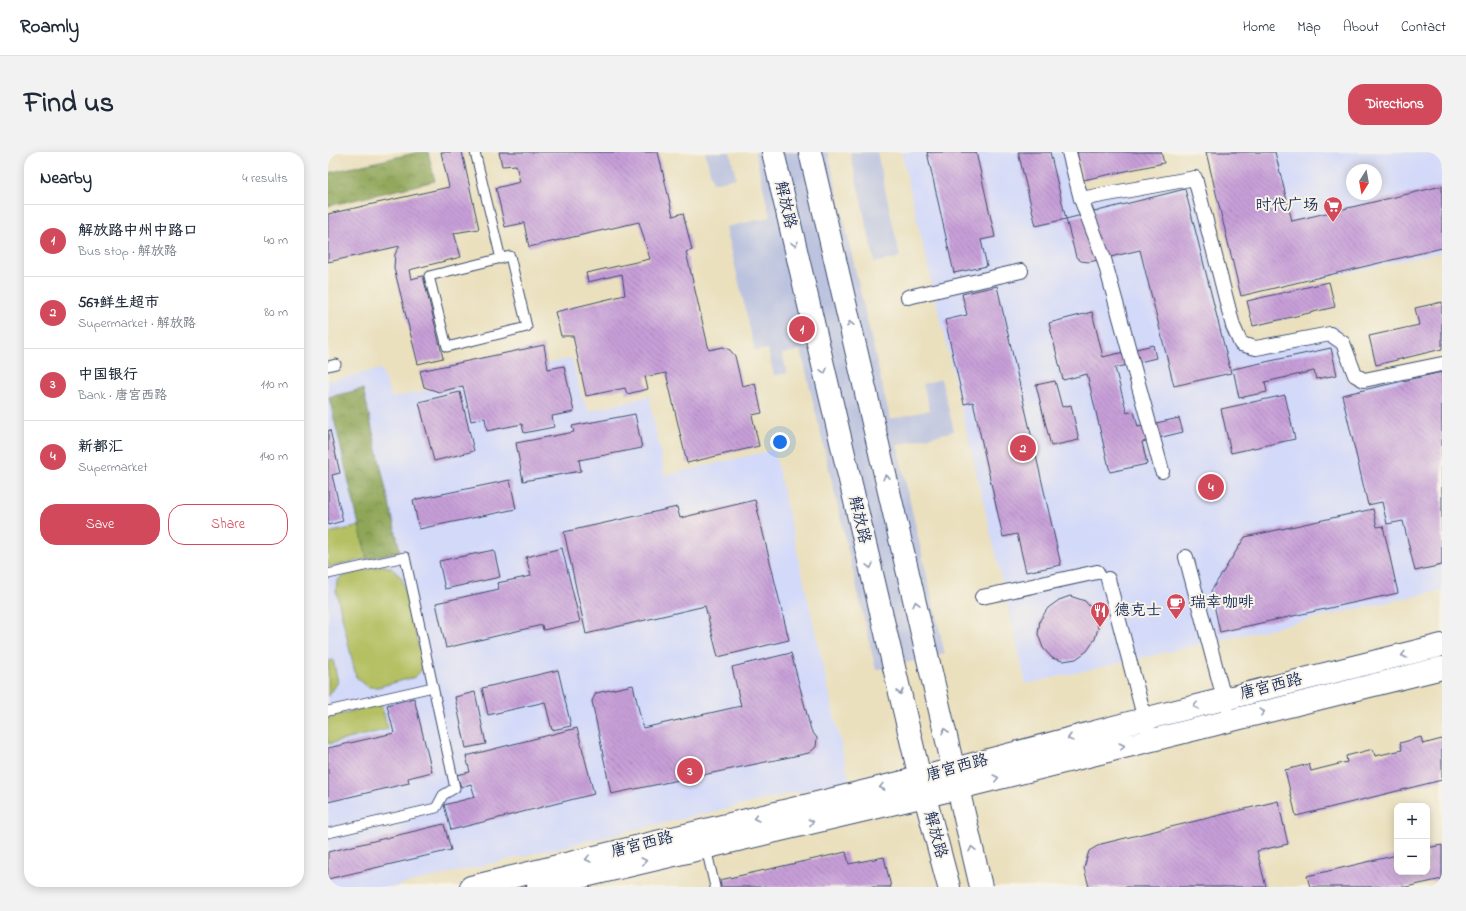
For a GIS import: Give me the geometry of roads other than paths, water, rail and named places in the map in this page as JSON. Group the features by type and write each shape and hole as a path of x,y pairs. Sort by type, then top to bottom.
{"main road":[{"name":"解放路","path":"773,152 922,787 949,887"},
{"name":"解放路","path":"810,152 981,887"},
{"name":"唐宫西路","path":"538,887 706,847 922,787 1147,729 1224,699 1442,645"},
{"name":"唐宫西路","path":"1147,729 1230,720 1442,668"},
{"name":"唐宫西路","path":"471,887 922,787"}],"street":[{"path":"1069,152 1081,199 1104,259 1162,471"},
{"path":"1081,199 1195,178 1233,326 1241,344 1256,348 1330,334 1343,343 1354,374 1364,380 1442,364"},
{"path":"908,297 1021,271"},
{"path":"1186,557 1230,720"},
{"path":"982,597 1103,575 1147,729"}],"lane":[{"path":"475,152 501,259"},
{"path":"510,256 527,327 447,347 429,276 501,259 510,256"},
{"path":"328,574 405,557 455,788 443,795 436,808 328,833"},
{"path":"328,711 433,687"},
{"path":"706,847 715,887"}],"place":[{"name":"时代广场","path":"1333,223"},
{"name":"解放路中州中路口","path":"802,329"},
{"name":"567鲜生超市","path":"1023,448"},
{"name":"新都汇","path":"1211,487"},
{"name":"瑞幸咖啡","path":"1176,620"},
{"name":"德克士","path":"1100,628"},
{"name":"中国银行","path":"690,771"}]}
